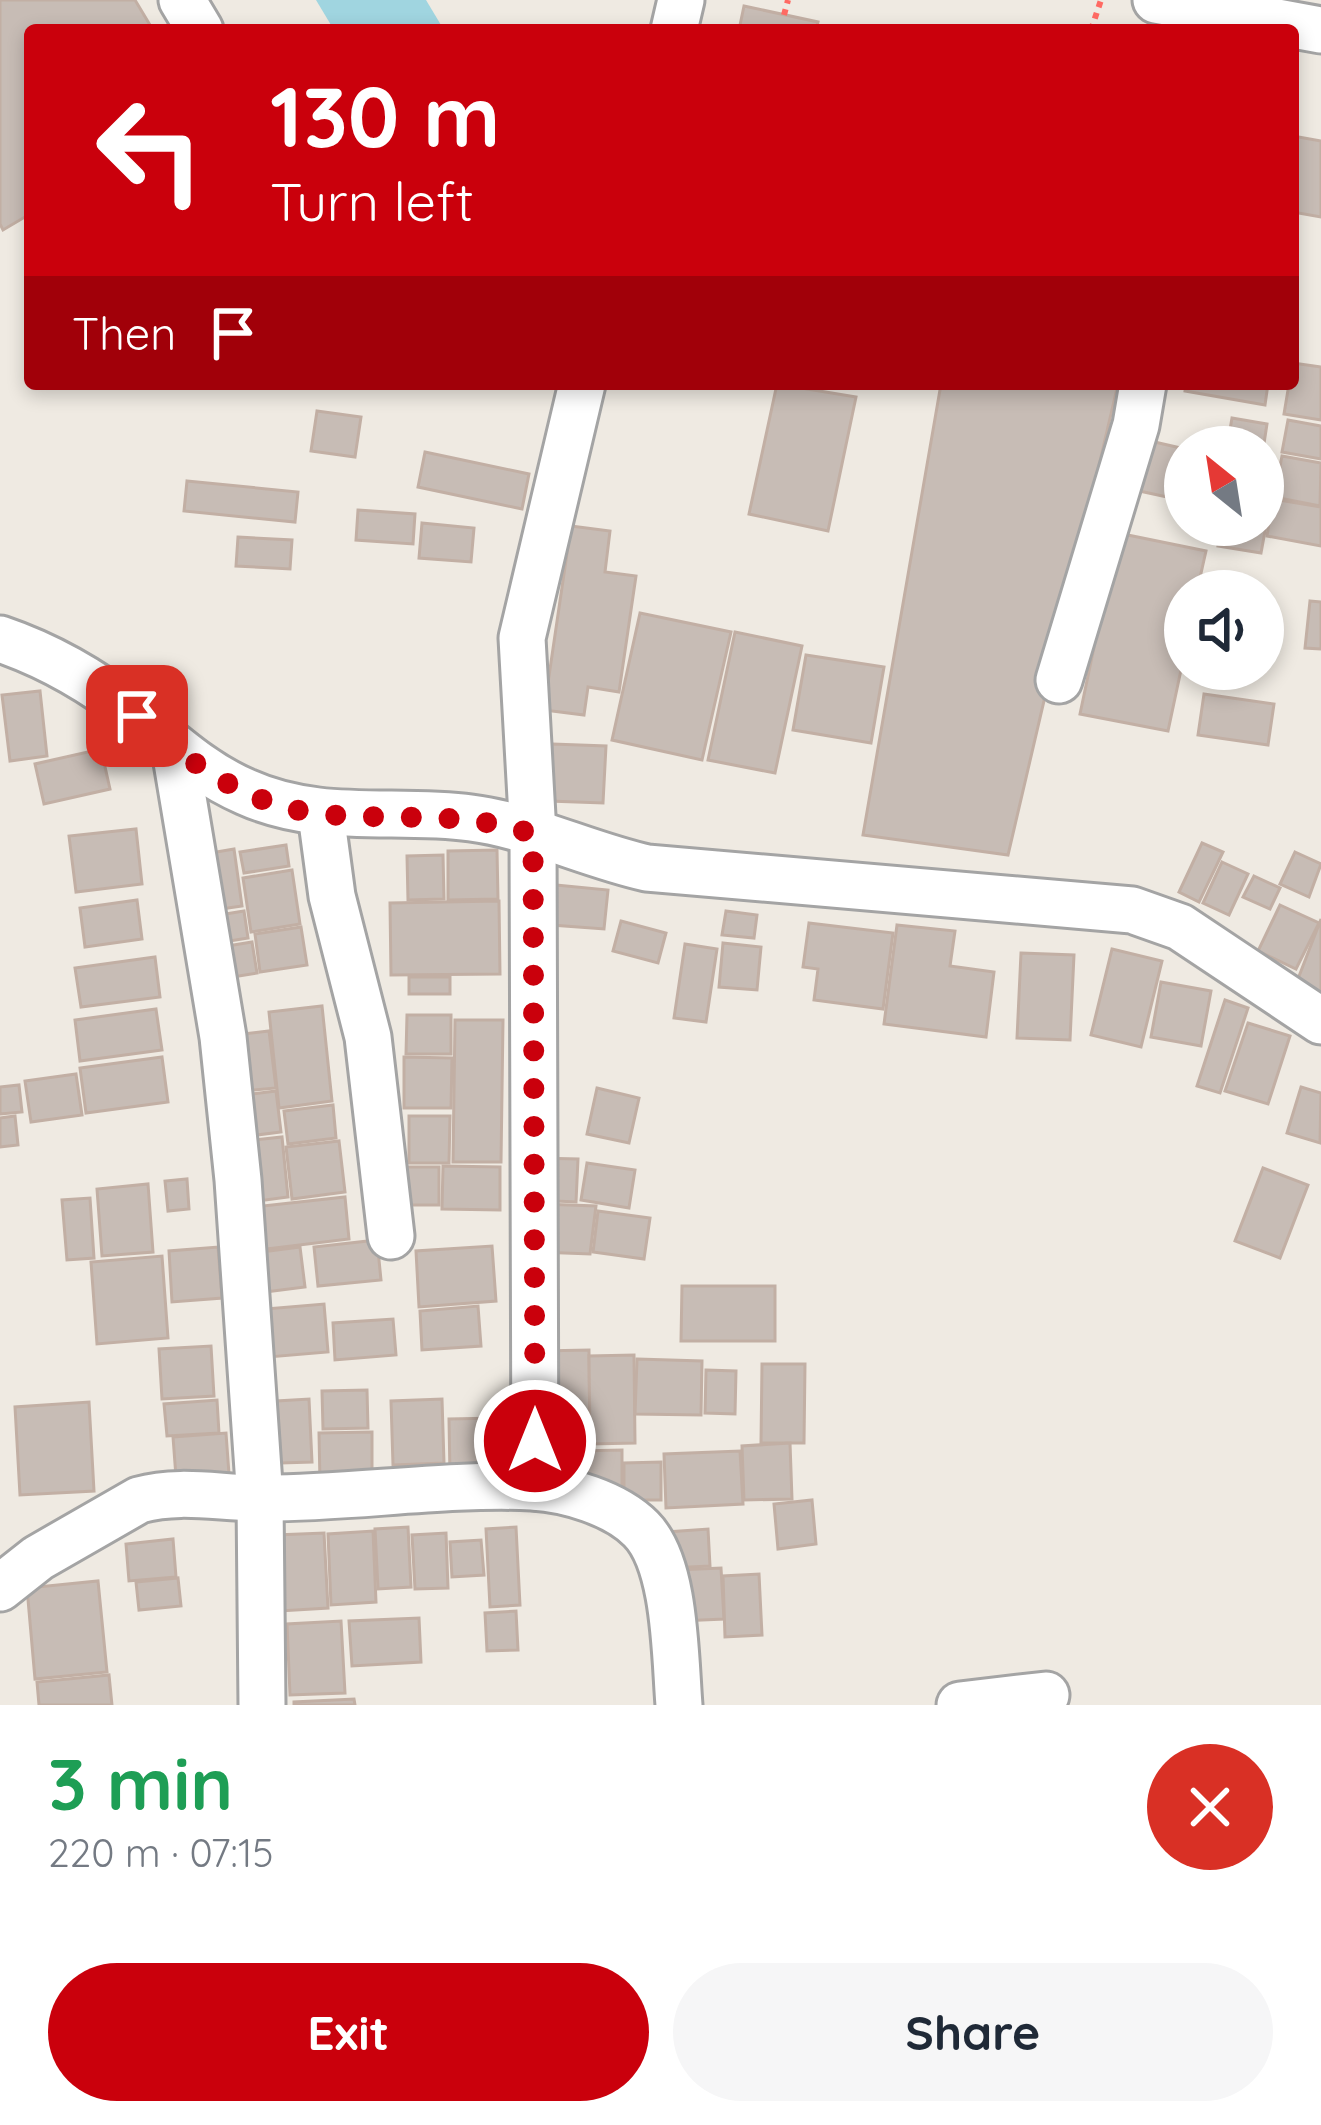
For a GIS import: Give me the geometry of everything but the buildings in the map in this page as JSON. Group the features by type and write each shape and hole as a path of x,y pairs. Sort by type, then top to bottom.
{"street":[{"path":"1156,0 1210,21 1247,24"},
{"path":"535,1487 533,834 522,638 581,390"},
{"path":"1060,680 1142,390"},
{"path":"0,639 38,651 82,676 200,769 249,794 321,814 469,818 646,868 1132,910 1180,927 1321,1021"},
{"path":"175,750 223,1037 240,1202 260,1499 262,1705"},
{"path":"321,814 332,896 368,1037 391,1236"},
{"path":"0,1588 38,1558 139,1500 199,1492 260,1499 535,1487 604,1504 640,1528 656,1548 674,1640 679,1705"},
{"path":"960,1705 1046,1695"}],"path":[{"path":"784,15 788,0"}],"water":[{"path":"316,0 426,0 440,24 330,24"}],"route":[{"path":"137,716 200,769 249,794 294,809 321,814 469,818 533,834 535,1441"}]}
